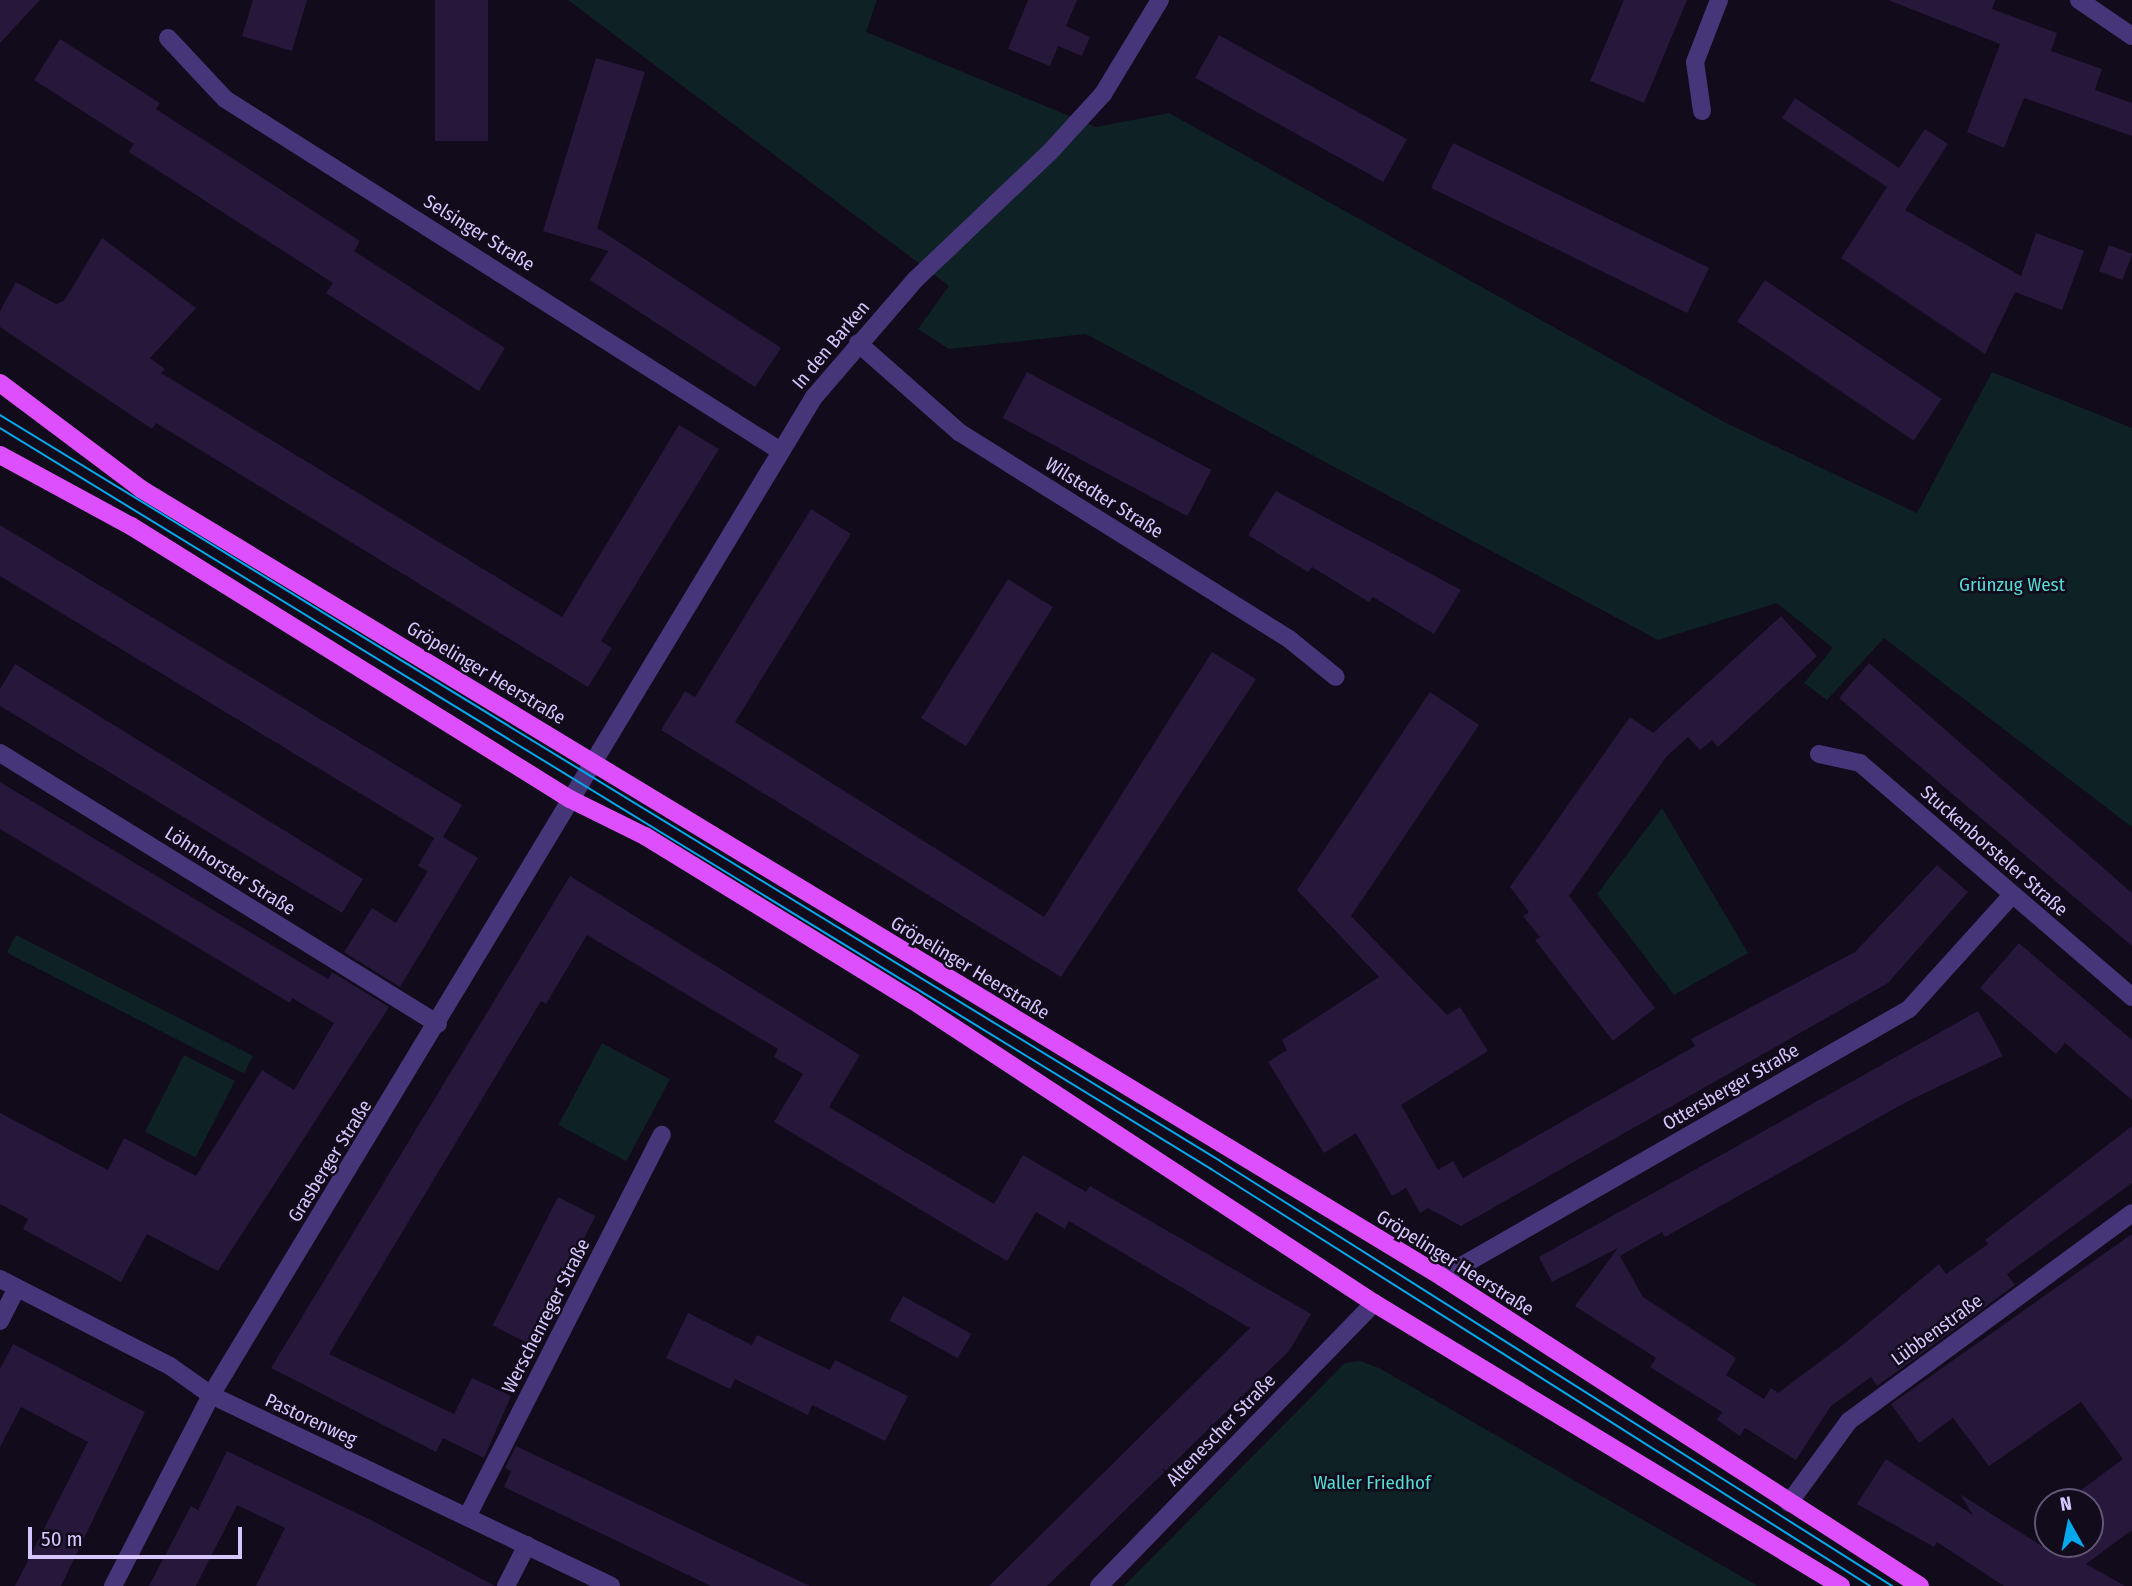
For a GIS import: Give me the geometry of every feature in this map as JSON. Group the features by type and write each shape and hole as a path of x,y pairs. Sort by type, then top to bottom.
{"main road":[{"name":"Gröpelinger Heerstraße","path":"0,383 141,489 1442,1277 1920,1586"},
{"path":"0,455 131,526 570,799 645,836 1032,1074 1198,1191 1374,1303 1841,1586"}],"street":[{"name":"In den Barken","path":"591,762 779,450 858,342 1103,94 1160,0"},
{"path":"1702,111 1695,62 1719,0"},
{"path":"2079,0 2132,36"},
{"name":"Selsinger Straße","path":"168,38 225,99 779,450"},
{"name":"Wilstedter Straße","path":"858,342 959,432 1289,639 1336,677"},
{"name":"Löhnhorster Straße","path":"0,753 438,1024"},
{"name":"Stuckenborsteler Straße","path":"1819,754 1860,762 2132,997"},
{"name":"Grasberger Straße","path":"114,1586 211,1395 438,1024 591,762"},
{"name":"Ottersberger Straße","path":"1442,1277 1909,1009 2012,895"},
{"name":"Werschenreger Straße","path":"467,1517 662,1135"},
{"name":"Lübbenstraße","path":"1789,1503 1849,1421 2132,1213"},
{"name":"Pastorenweg","path":"0,1279 170,1366 211,1395 611,1586"},
{"path":"0,1321 17,1288"},
{"name":"Altenescher Straße","path":"1099,1586 1374,1303"},
{"path":"506,1586 527,1545"}],"green space":[{"name":"Grünzug West","path":"568,0 877,0 866,32 1096,127 1169,113 1726,423 1917,513 1992,372 2132,428 2132,827 1884,638 1827,700 1804,683 1833,648 1777,603 1658,640 1086,334 949,349 918,329 949,286"},
{"path":"1662,808 1748,953 1674,995 1597,894"},
{"path":"16,935 253,1056 244,1074 7,953"},
{"path":"602,1043 670,1079 626,1161 558,1125"},
{"path":"184,1055 235,1081 196,1158 145,1132"},
{"name":"Waller Friedhof","path":"1360,1361 1379,1368 1758,1586 1124,1586 1345,1363"}],"building":[{"path":"0,0 40,0 0,43"},
{"path":"253,0 307,0 292,51 242,36"},
{"path":"435,0 488,0 488,141 435,141"},
{"path":"1028,0 1077,0 1066,26 1090,37 1082,56 1058,46 1050,66 1008,49"},
{"path":"1624,0 1687,0 1644,103 1590,81"},
{"path":"1888,0 1995,0 1992,9 2057,33 2051,51 2102,69 2095,90 2132,103 2132,136 2024,98 2004,148 1967,132 2000,44"},
{"path":"1219,35 1407,139 1383,182 1195,78"},
{"path":"60,39 160,103 156,109 360,241 354,251 505,348 479,391 326,293 333,283 129,152 134,144 34,80"},
{"path":"596,58 645,72 597,228 781,348 755,387 590,280 608,251 543,231"},
{"path":"1795,98 1899,168 1925,129 1948,144 1905,210 2021,276 2036,233 2084,251 2062,310 2015,292 1985,354 1841,258 1887,187 1782,118"},
{"path":"1453,143 1709,268 1687,313 1431,188"},
{"path":"102,238 196,308 150,358 165,369 161,373 562,617 679,425 719,449 601,641 612,648 588,687 156,423 152,429 0,327 0,311 16,282 56,304 64,301"},
{"path":"2109,245 2132,254 2122,280 2099,271"},
{"path":"1765,280 1942,399 1914,441 1737,321"},
{"path":"1027,372 1212,470 1187,516 1003,418"},
{"path":"1276,491 1461,590 1434,634 1373,597 1369,602 1312,567 1308,572 1248,535"},
{"path":"811,509 851,534 735,722 1044,917 1212,652 1256,679 1061,977 661,730 685,691 695,697"},
{"path":"0,525 462,805 443,837 478,858 400,987 344,952 372,908 396,923 428,871 418,866 434,838 0,576"},
{"path":"1008,579 1053,607 966,746 921,718"},
{"path":"1781,616 1817,656 1718,747 1712,740 1700,750 1688,737 1666,757 1569,896 1655,1008 1613,1041 1535,940 1540,937 1523,916 1529,912 1510,887 1630,717 1653,733"},
{"path":"1869,663 2132,893 2132,946 1839,698"},
{"path":"15,664 363,879 342,913 0,706 0,689"},
{"path":"1430,692 1479,725 1351,916 1447,1015 1460,1007 1488,1051 1401,1105 1438,1170 1453,1161 1463,1178 1695,1046 1691,1039 1855,952 1937,865 1968,892 1888,983 1461,1226 1428,1208 1420,1213 1406,1188 1392,1196 1356,1133 1324,1153 1268,1062 1287,1050 1282,1040 1379,977 1297,890"},
{"path":"0,782 328,979 332,972 389,1007 218,1271 147,1234 121,1282 23,1229 28,1219 0,1204 0,1113 108,1170 124,1138 196,1176 262,1070 294,1090 334,1023 292,998 290,1003 0,829"},
{"path":"570,876 860,1055 829,1107 994,1204 1023,1155 1086,1192 1090,1186 1311,1314 1289,1351 1047,1586 989,1586 1250,1328 1069,1221 1065,1229 1036,1212 1007,1261 941,1222 774,1122 803,1074 774,1057 778,1049 587,935 546,1004 541,1001 329,1354 454,1414 472,1378 511,1396 484,1458 443,1438 436,1452 271,1368"},
{"path":"2019,943 2132,1040 2132,1100 2065,1043 2056,1054 1980,988"},
{"path":"1978,1011 2003,1056 1908,1101 1665,1237 1662,1232 1620,1256 1643,1297 1736,1358 1726,1375 1764,1399 1771,1388 1778,1393 1845,1343 1939,1264 1946,1274 1988,1244 1985,1240 2132,1126 2132,1183 2007,1274 2015,1285 1877,1386 1871,1377 1831,1406 1796,1460 1745,1428 1740,1436 1717,1420 1722,1412 1650,1367 1656,1358 1575,1306 1618,1248 1552,1282 1539,1257"},
{"path":"558,1197 595,1216 530,1344 493,1325"},
{"path":"2132,1234 2132,1530 2104,1551 2104,1488 2084,1488 2123,1459 2081,1402 1989,1466 1953,1418 1919,1443 1891,1404"},
{"path":"903,1296 971,1334 958,1358 889,1320"},
{"path":"688,1313 752,1345 757,1335 830,1370 835,1360 908,1396 885,1441 812,1405 808,1415 735,1379 730,1389 666,1358"},
{"path":"13,1344 145,1412 61,1586 15,1586 88,1442 21,1407 0,1447 0,1369"},
{"path":"516,1446 810,1586 711,1586 504,1487 511,1471 505,1468"},
{"path":"227,1451 373,1521 495,1586 256,1586 285,1528 237,1505 196,1586 149,1586 191,1506 198,1510"},
{"path":"1886,1459 1973,1515 1960,1494 2034,1541 2034,1558 2094,1558 2086,1564 2125,1586 2004,1586 1937,1542 1934,1547 1857,1504"}],"tram line":[{"path":"0,415 1220,1161 1892,1586"},
{"path":"0,428 1211,1169 1870,1586"}]}
